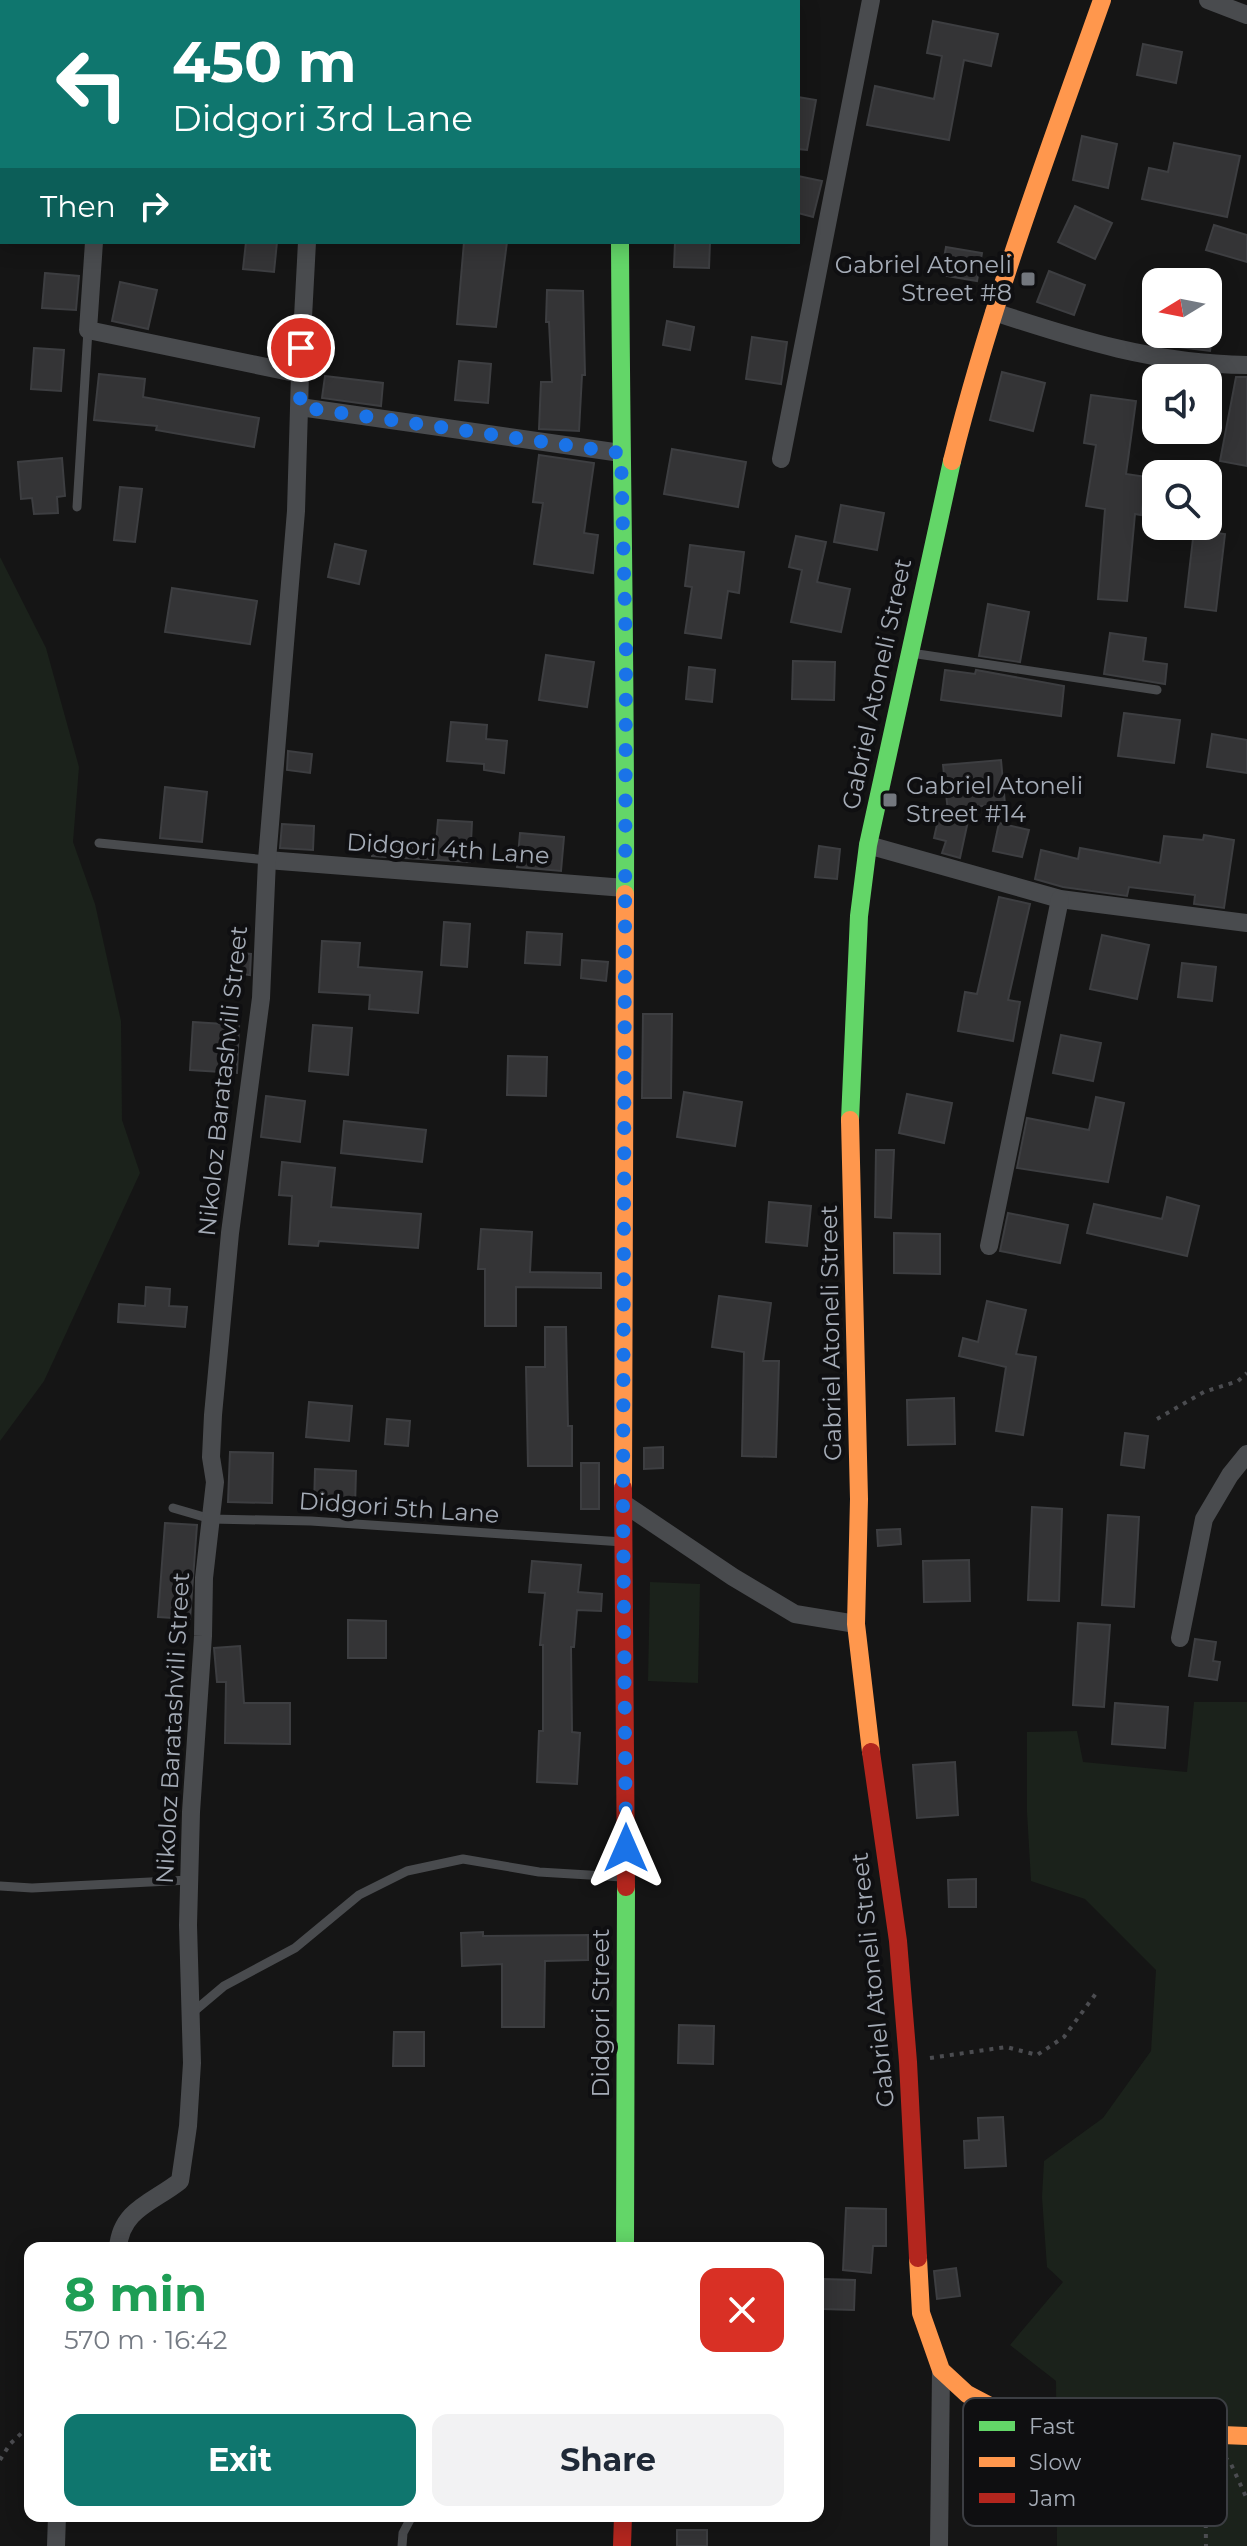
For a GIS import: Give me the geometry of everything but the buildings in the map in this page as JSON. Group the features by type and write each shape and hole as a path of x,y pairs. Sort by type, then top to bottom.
{"street":[{"path":"781,459 871,0"},
{"name":"Gabriel Atoneli Street","path":"975,2398 941,2370 921,2313 908,2062 898,1941 879,1818 856,1624 859,1499 850,1100 859,916 868,845 959,429 1020,231 1102,0"},
{"path":"1208,0 1247,15"},
{"path":"94,244 88,330 300,374"},
{"name":"Nikoloz Baratashvili Street","path":"118,2242 119,2234 139,2206 160,2197 180,2181 188,2126 192,2063 189,1880 204,1578 215,1482 211,1457 213,1415 230,1233 261,998 267,860 296,511 307,244"},
{"name":"Didgori Street","path":"620,244 626,650 623,1503 625,2242"},
{"path":"994,312 1071,338 1156,358 1247,365"},
{"path":"300,407 621,453"},
{"path":"868,845 1060,899 1247,923"},
{"name":"Didgori 4th Lane","path":"267,860 625,888"},
{"path":"989,1246 1060,899"},
{"path":"1180,1638 1204,1519 1230,1475 1247,1454"},
{"path":"623,1503 733,1577 795,1614 856,1624"},
{"path":"939,2546 941,2370"},
{"name":"Gabriel Atoneli Street","path":"1227,2436 1247,2436"},
{"path":"56,2546 57,2522"},
{"path":"622,2546 623,2522"}],"lane":[{"path":"77,507 88,330"},
{"path":"908,653 1157,690"},
{"path":"99,843 267,860"},
{"name":"Didgori 5th Lane","path":"173,1508 211,1519 311,1521 623,1542"},
{"path":"191,2013 224,1986 295,1948 359,1895 407,1871 463,1859 539,1872 626,1878"},
{"path":"0,1886 32,1888 189,1880"},
{"path":"402,2546 403,2533 409,2522"}],"path":[{"path":"1157,1419 1204,1392 1238,1381 1247,1373"},
{"path":"908,2062 1006,2047 1037,2055 1064,2037 1097,1992"},
{"path":"0,2460 10,2444 24,2431"},
{"path":"1227,2460 1247,2499"},
{"path":"1206,2526 1206,2546"}],"shaded area":[{"path":"0,557 46,648 79,767 73,842 95,904 121,1021 122,1120 140,1173 44,1381 0,1441"},
{"path":"650,1582 700,1584 698,1683 648,1681"},
{"path":"1194,1702 1247,1702 1247,2546 1057,2546 1057,2526 1227,2526 1227,2398 1056,2398 1056,2381 1010,2345 1063,2282 1047,2267 1042,2197 1044,2161 1103,2118 1151,2051 1156,1970 1085,1899 1031,1881 1027,1732 1077,1731 1083,1762 1187,1772"}],"traffic: fast":[{"path":"620,244 625,894"},
{"path":"850,1120 859,916 868,845 952,461"},
{"path":"625,2242 626,1887"}],"traffic: slow":[{"path":"952,461 1002,286 1102,0"},
{"path":"623,1488 625,894"},
{"path":"850,1120 859,1499 856,1624 871,1752"},
{"path":"918,2258 921,2313 941,2370 975,2398"},
{"path":"1227,2435 1247,2436"}],"traffic: jam":[{"path":"623,1488 626,1887"},
{"path":"871,1752 898,1941 918,2258"},
{"path":"622,2546 623,2522"}],"place":[{"name":"Gabriel Atoneli Street #8","path":"1028,279"},
{"name":"Gabriel Atoneli Street #14","path":"890,800"}],"route":[{"path":"301,348 300,407 621,453 626,650 623,1503 626,1848"}]}
